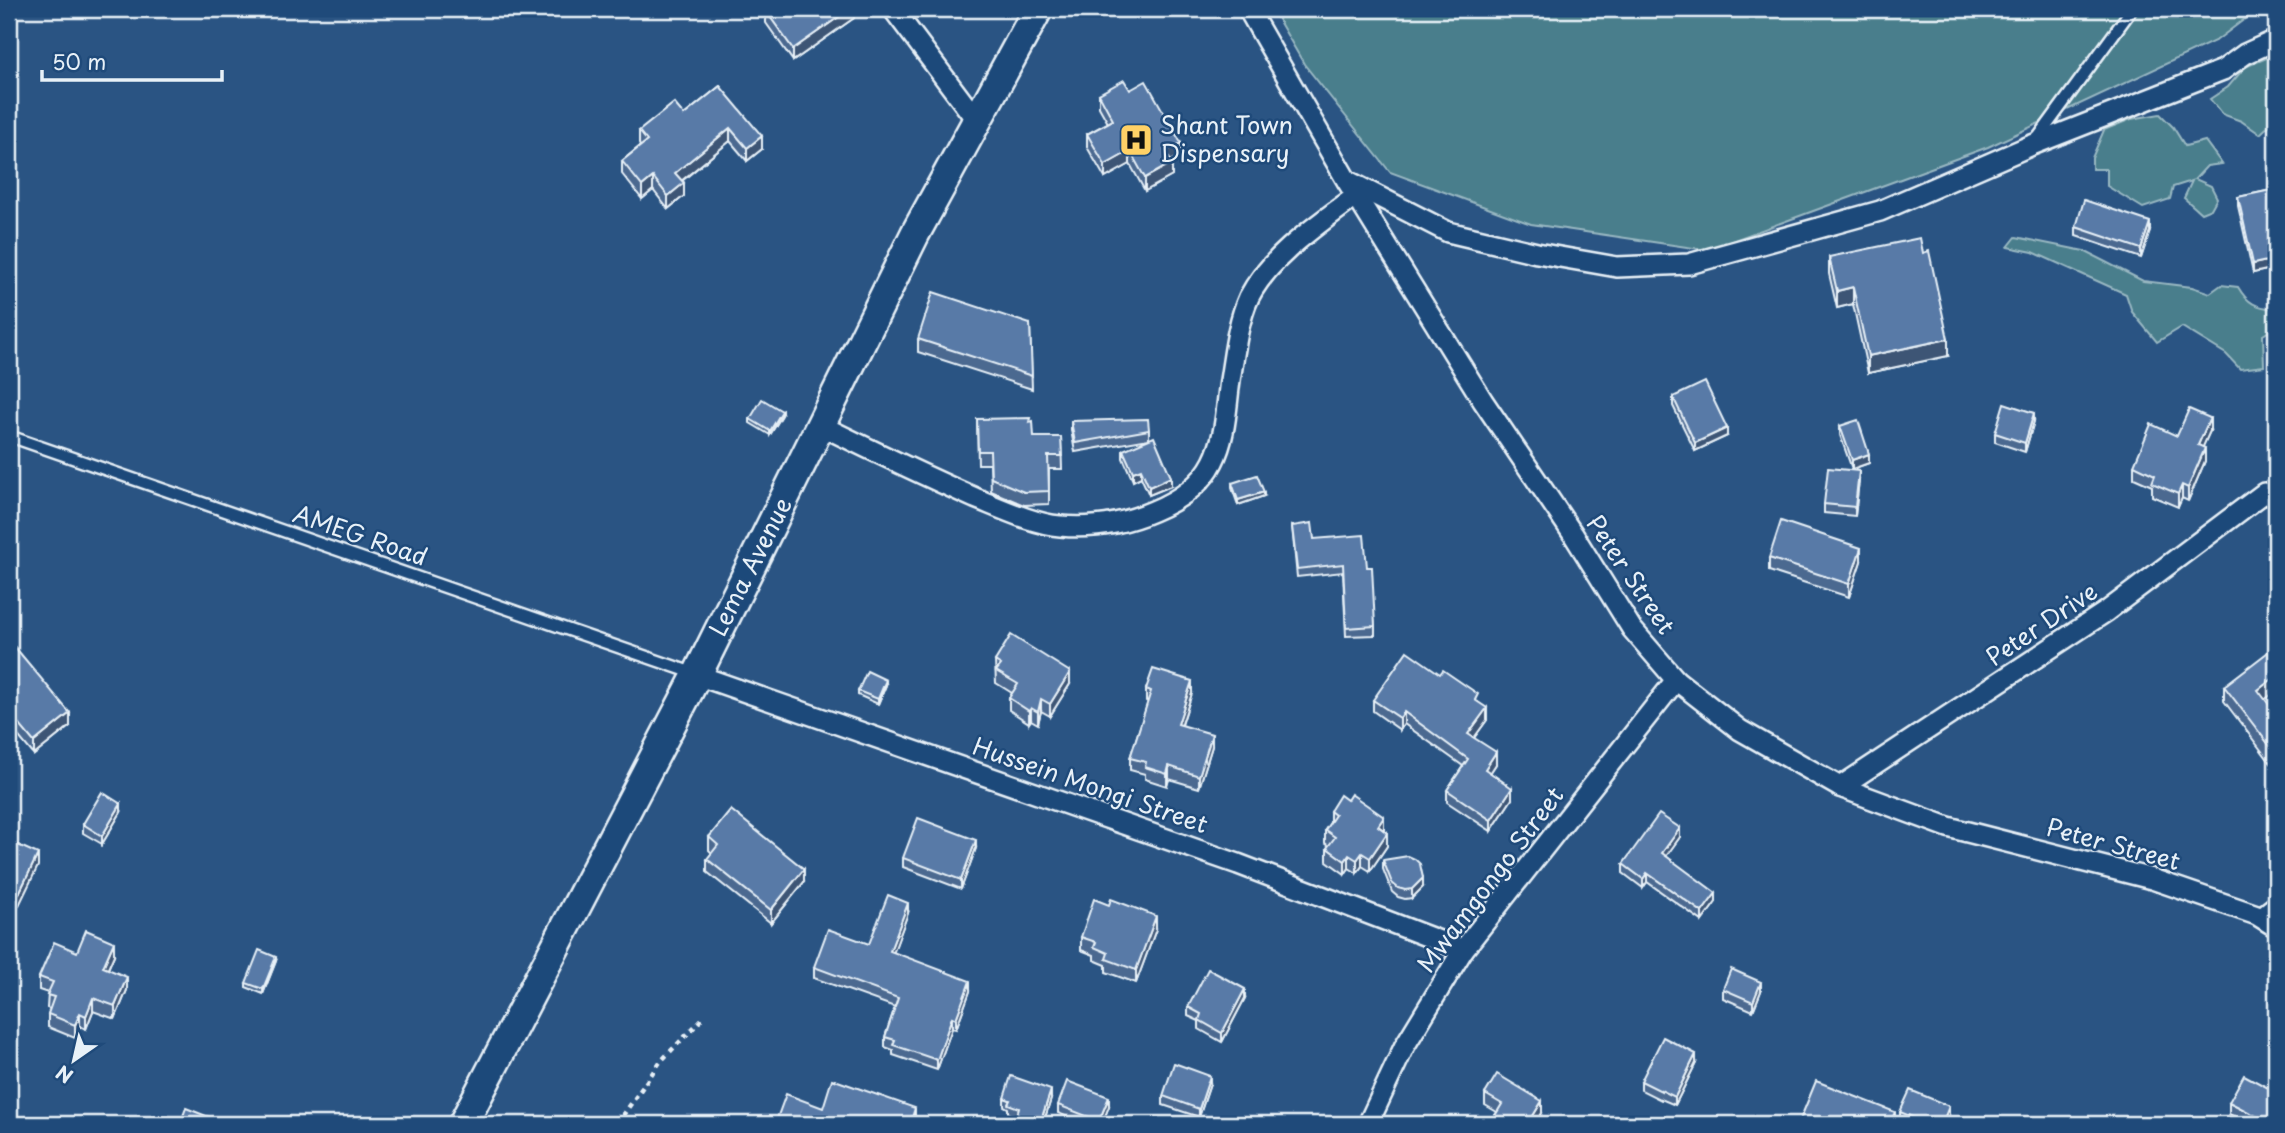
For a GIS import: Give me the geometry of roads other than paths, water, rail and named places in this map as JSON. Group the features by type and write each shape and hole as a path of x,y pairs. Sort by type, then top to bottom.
{"main road":[{"name":"Lema Avenue","path":"463,1124 697,675 915,234 1038,9"}],"street":[{"path":"893,9 977,121"},
{"name":"Peter Street","path":"1248,9 1351,188 1483,401 1573,534 1632,629 1676,680 1740,730 1840,787 1948,827 2152,879 2257,915 2276,927"},
{"path":"822,426 1003,510 1057,526 1090,527 1131,521 1167,505 1191,490 1213,462 1229,410 1230,379 1238,331 1249,297 1269,271 1351,188 1448,232 1536,253 1618,267 1689,264 1880,211 2032,145 2223,70 2245,54 2276,40"},
{"name":"Peter Drive","path":"1840,787 2107,611 2264,493"},
{"name":"Hussein Mongi Street","path":"697,675 1238,864 1463,950"},
{"name":"Mwamgongo Street","path":"1368,1124 1404,1047 1463,950 1676,680"}],"lane":[{"path":"2032,145 2132,9"},
{"name":"AMEG Road","path":"9,436 697,675"},
{"path":"2257,915 2276,900"}],"place":[{"name":"Shant Town Dispensary","path":"1136,140"}]}
